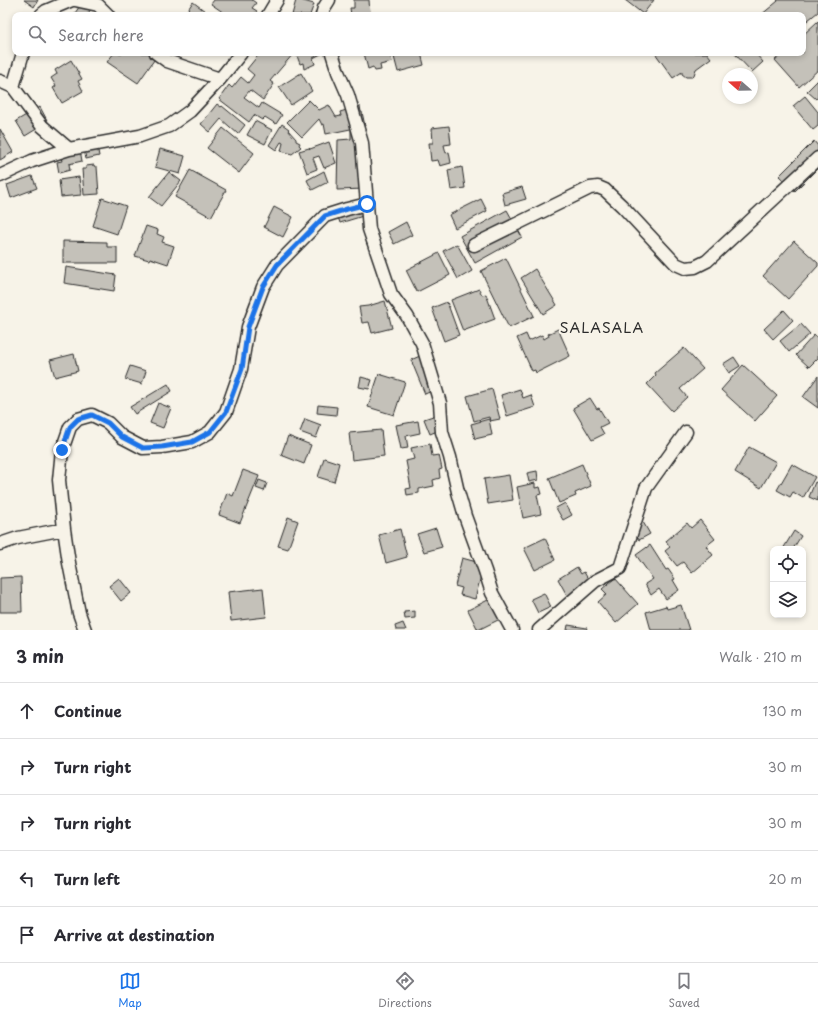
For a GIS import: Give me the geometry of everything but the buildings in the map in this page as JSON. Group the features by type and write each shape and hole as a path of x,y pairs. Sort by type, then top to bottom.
{"street":[{"path":"45,12 72,0"},
{"path":"75,0 98,5 105,12"},
{"path":"270,12 277,0"},
{"path":"323,12 329,0"},
{"path":"13,87 22,56"},
{"path":"161,56 167,60 220,79"},
{"path":"0,176 32,161 69,149 140,136 169,126 190,111 220,79 239,56"},
{"path":"333,56 348,95 362,143 369,229 391,294 407,316 422,343 440,403 442,432 465,516 492,593 512,630"},
{"path":"0,81 13,87 42,126 69,149"},
{"path":"474,245 590,188 598,187 605,190 622,206 676,264 685,268 695,267 707,261 818,158"},
{"path":"85,630 79,613 69,563 59,480 62,450 70,427 78,419 92,415 108,423 122,437 143,448 162,447 192,442 210,432 226,412 242,369 248,327 263,287 277,265 325,216 367,204"},
{"path":"540,630 595,581 620,568 646,488 686,432"},
{"path":"0,544 18,538 64,529"}],"district":[{"name":"SALASALA","path":"602,327"}],"route":[{"path":"62,450 70,427 78,419 92,415 108,423 122,437 143,448 162,447 192,442 210,432 226,412 242,369 248,327 263,287 277,265 325,216 367,204"}]}
